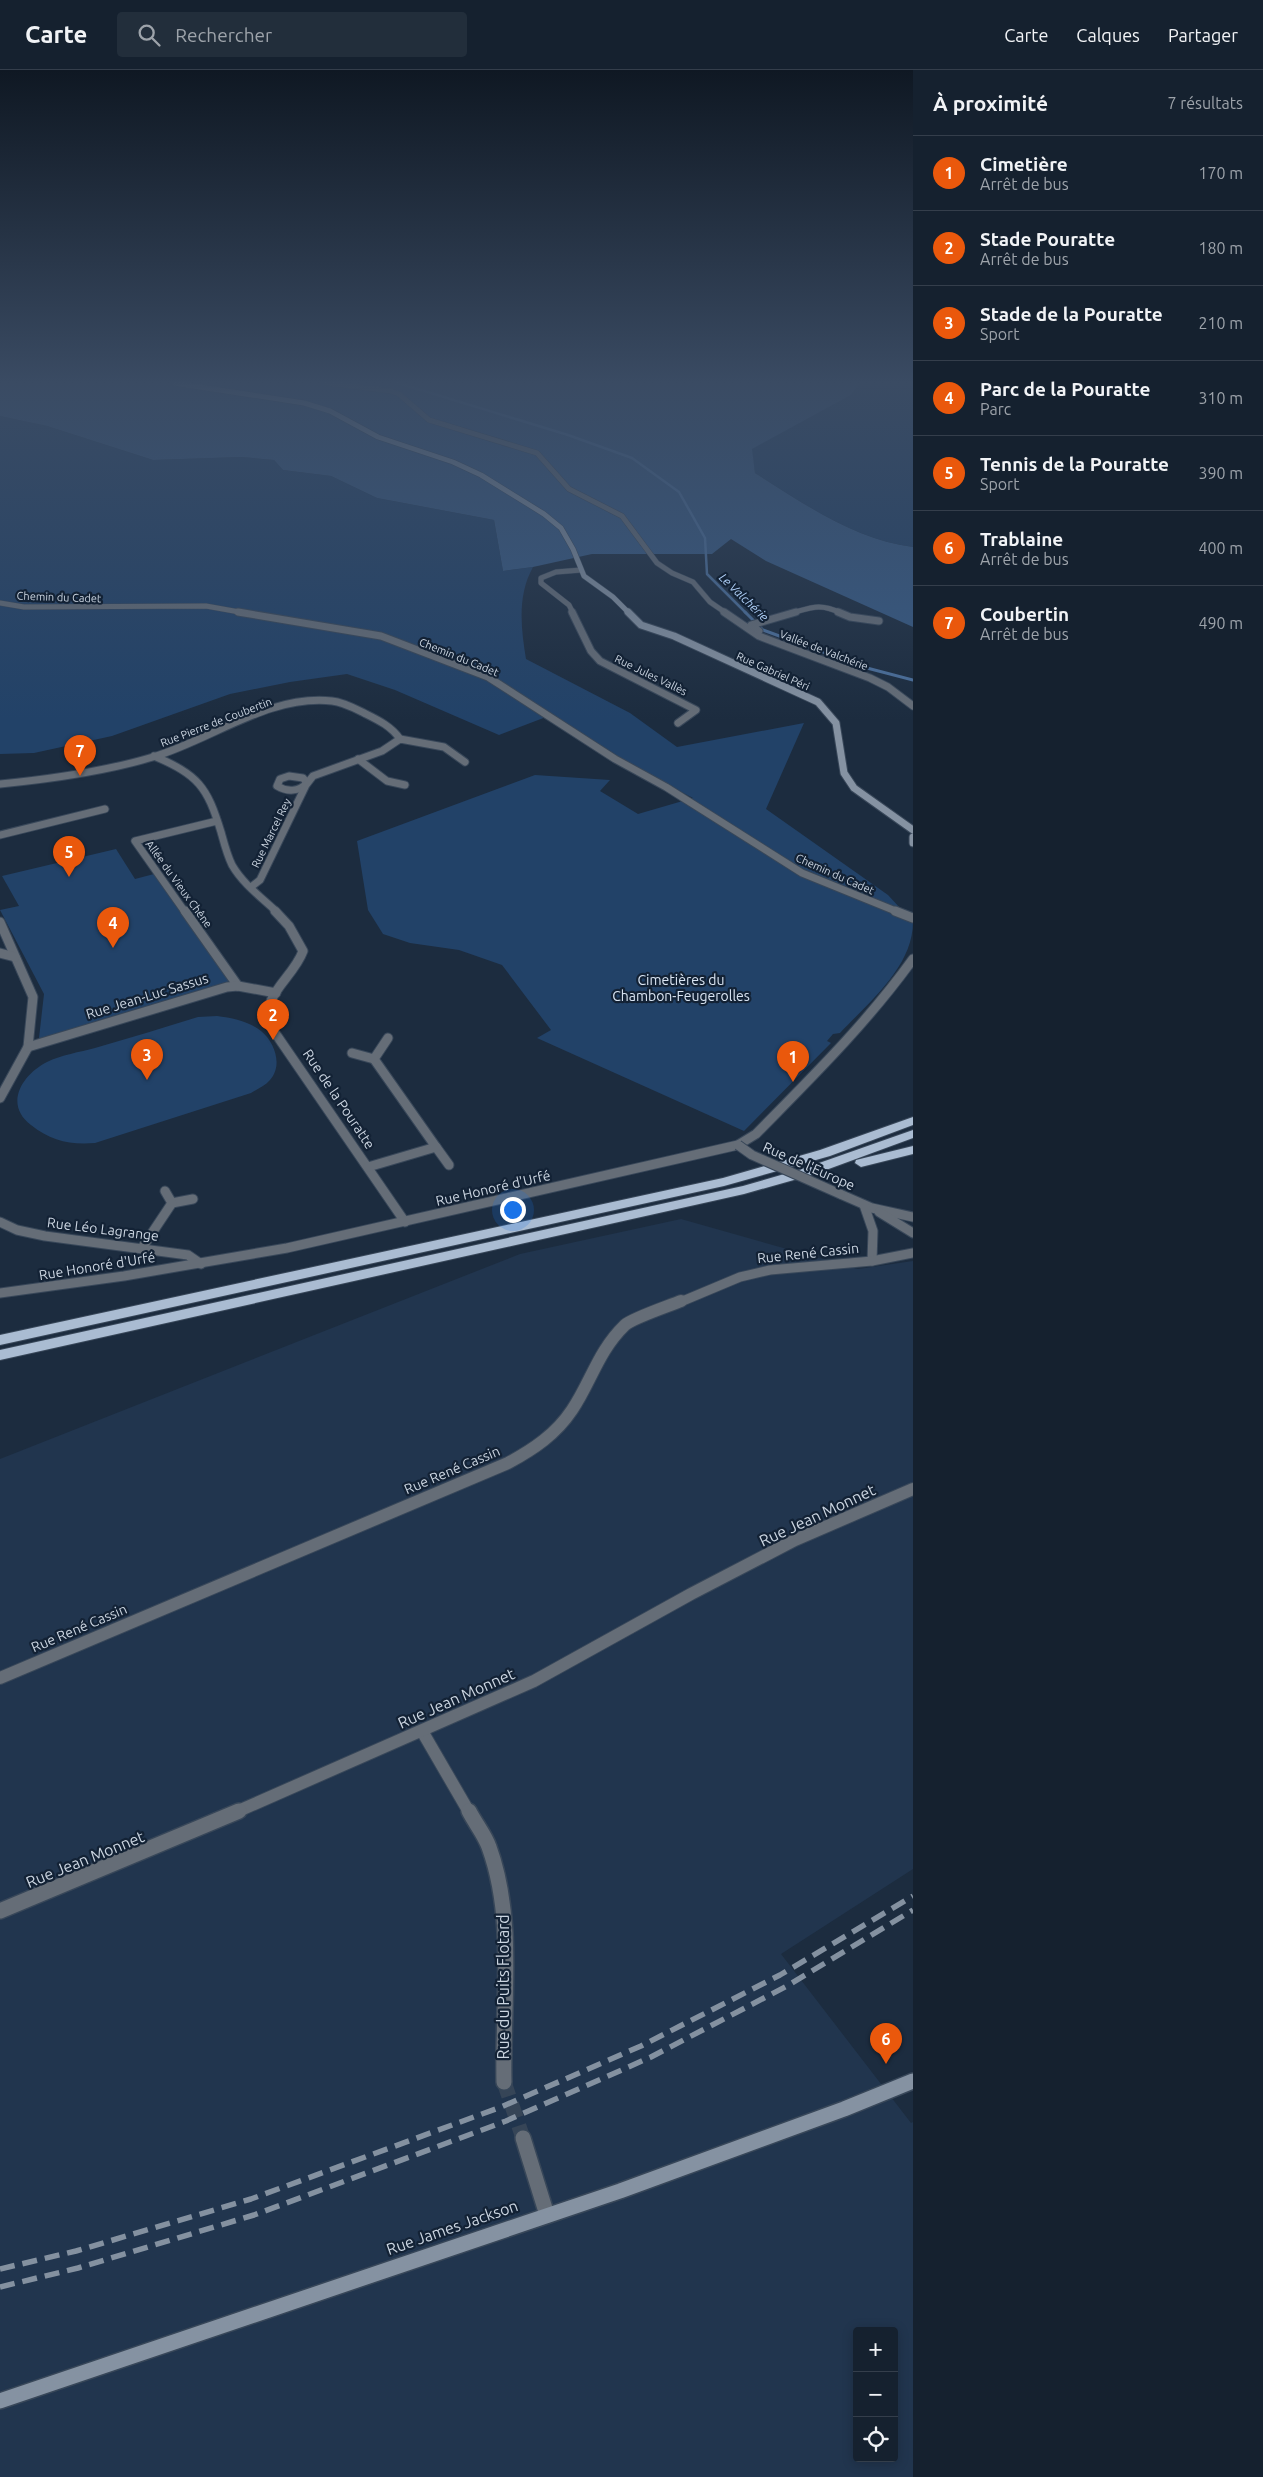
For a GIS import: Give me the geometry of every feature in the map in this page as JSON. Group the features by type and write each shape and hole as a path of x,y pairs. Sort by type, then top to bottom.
{"highway":[{"path":"0,1340 724,1182 825,1153 913,1120"},
{"path":"5,1354 744,1190 810,1171 913,1134"},
{"path":"661,1209 777,1189 889,1155 913,1150"}],"main road":[{"path":"511,495 561,528 573,549 581,570"},
{"name":"Rue Gabriel Péri","path":"581,570 584,576 622,604 641,625 674,636 818,702 836,723 844,773 854,788 913,830"},
{"path":"913,837 913,843"},
{"name":"Rue James Jackson","path":"0,2401 697,2164 913,2081"}],"street":[{"name":"Vallée de Valchérie","path":"581,495 622,516 657,563 672,573 693,582 710,602 730,614 759,636 882,684 913,706"},
{"name":"Rue Jules Vallès","path":"581,570 546,574 541,578 541,583 569,605 591,651 600,661 696,710 678,723"},
{"name":"Chemin du Cadet","path":"0,603 24,607 206,606 381,636 488,677 615,759 666,787 802,873 913,918"},
{"path":"787,646 750,625 815,606 826,606 850,617 879,621"},
{"name":"Rue Pierre de Coubertin","path":"0,784 56,777 154,756 204,738 271,710 320,700 342,703 371,716 394,729 400,739"},
{"path":"400,739 430,743 448,749 459,754 465,762"},
{"name":"Rue Marcel Rey","path":"251,887 260,880 306,785 313,776 322,770 382,751 400,739"},
{"name":"Rue de la Pouratte","path":"154,756 190,773 206,797 217,821 228,858 237,873 288,923 303,951 299,962 276,993 268,1008 271,1027 405,1222"},
{"path":"358,759 387,781 406,785"},
{"path":"0,835 105,808"},
{"name":"Allée du Vieux Chêne","path":"217,821 134,841 238,986"},
{"path":"0,922 33,997 28,1046 0,1098"},
{"path":"0,953 15,957"},
{"name":"Rue Honoré d'Urfé","path":"0,1293 40,1289 201,1264 405,1222 738,1145 756,1134 856,1032 885,998 913,959"},
{"name":"Rue Jean-Luc Sassus","path":"28,1046 218,989 238,986 276,993"},
{"path":"374,1059 388,1038"},
{"path":"352,1053 374,1059 449,1165"},
{"name":"Rue de l'Europe","path":"738,1145 752,1155 868,1206 913,1232"},
{"path":"368,1167 436,1147"},
{"path":"165,1191 172,1203"},
{"path":"142,1248 172,1203 194,1199"},
{"name":"Rue de l'Europe","path":"868,1206 913,1217"},
{"name":"Rue René Cassin","path":"868,1206 873,1231 872,1261"},
{"name":"Rue Léo Lagrange","path":"0,1222 17,1230 45,1236 188,1254 201,1264"},
{"name":"Rue René Cassin","path":"0,1678 508,1463 536,1448 557,1429 573,1409 597,1361 626,1324 692,1295 740,1277 770,1270 872,1261 913,1253"},
{"name":"Rue Jean Monnet","path":"0,1911 171,1841 534,1681 691,1594 795,1540 913,1489"},
{"name":"Rue du Puits Flotard","path":"422,1731 488,1846 496,1866 506,1932 502,2049 504,2082"},
{"path":"523,2138 547,2215"}],"shaded area":[{"path":"371,495 791,495 851,529 871,537 913,547 913,627 766,561 731,539 712,554 592,554 533,567 503,571 494,520 377,498"},
{"path":"681,1219 858,1269 913,1261 913,1869 781,1954 911,2123 913,2122 913,2477 0,2477 0,1459 520,1254"}],"green space":[{"name":"Cimetières du Chambon-Feugerolles","path":"0,495 371,495 377,498 494,520 503,571 533,567 524,589 522,601 522,624 526,659 630,713 677,747 804,723 766,809 888,895 913,922 911,938 906,954 897,969 875,997 840,1033 833,1034 827,1041 831,1043 744,1131 537,1038 551,1030 502,965 459,950 410,943 383,934 368,910 357,841 535,775 610,780 600,791 638,814 693,798 625,763 546,717 499,735 395,690 347,674 290,682 230,694 112,736 34,753 0,754"},
{"path":"791,495 913,495 913,547 871,537 851,529"},
{"path":"116,849 135,879 154,874 231,983 45,1039 39,1038 44,994 0,910 19,906 2,876"},
{"path":"217,1016 240,1020 261,1031 270,1041 276,1054 277,1061 274,1074 266,1084 251,1093 95,1143 61,1141 46,1135 31,1125 18,1108 19,1090 24,1082 38,1067 47,1062 198,1017"}],"waterway":[{"name":"Le Valchérie","path":"681,495 705,538 707,574 763,630 867,668 913,680"}],"tunnel":[{"path":"504,2082 523,2138"}],"railway":[{"path":"0,2269 76,2251 251,2199 501,2107 641,2046 780,1975 913,1896"},
{"path":"0,2287 78,2268 254,2215 506,2121 651,2057 787,1986 913,1910"}],"place":[{"name":"Coubertin","path":"80,776"},
{"name":"Tennis de la Pouratte","path":"69,877"},
{"name":"Parc de la Pouratte","path":"113,948"},
{"name":"Stade Pouratte","path":"273,1040"},
{"name":"Stade de la Pouratte","path":"147,1080"},
{"name":"Cimetière","path":"793,1082"},
{"name":"Trablaine","path":"886,2064"}]}
